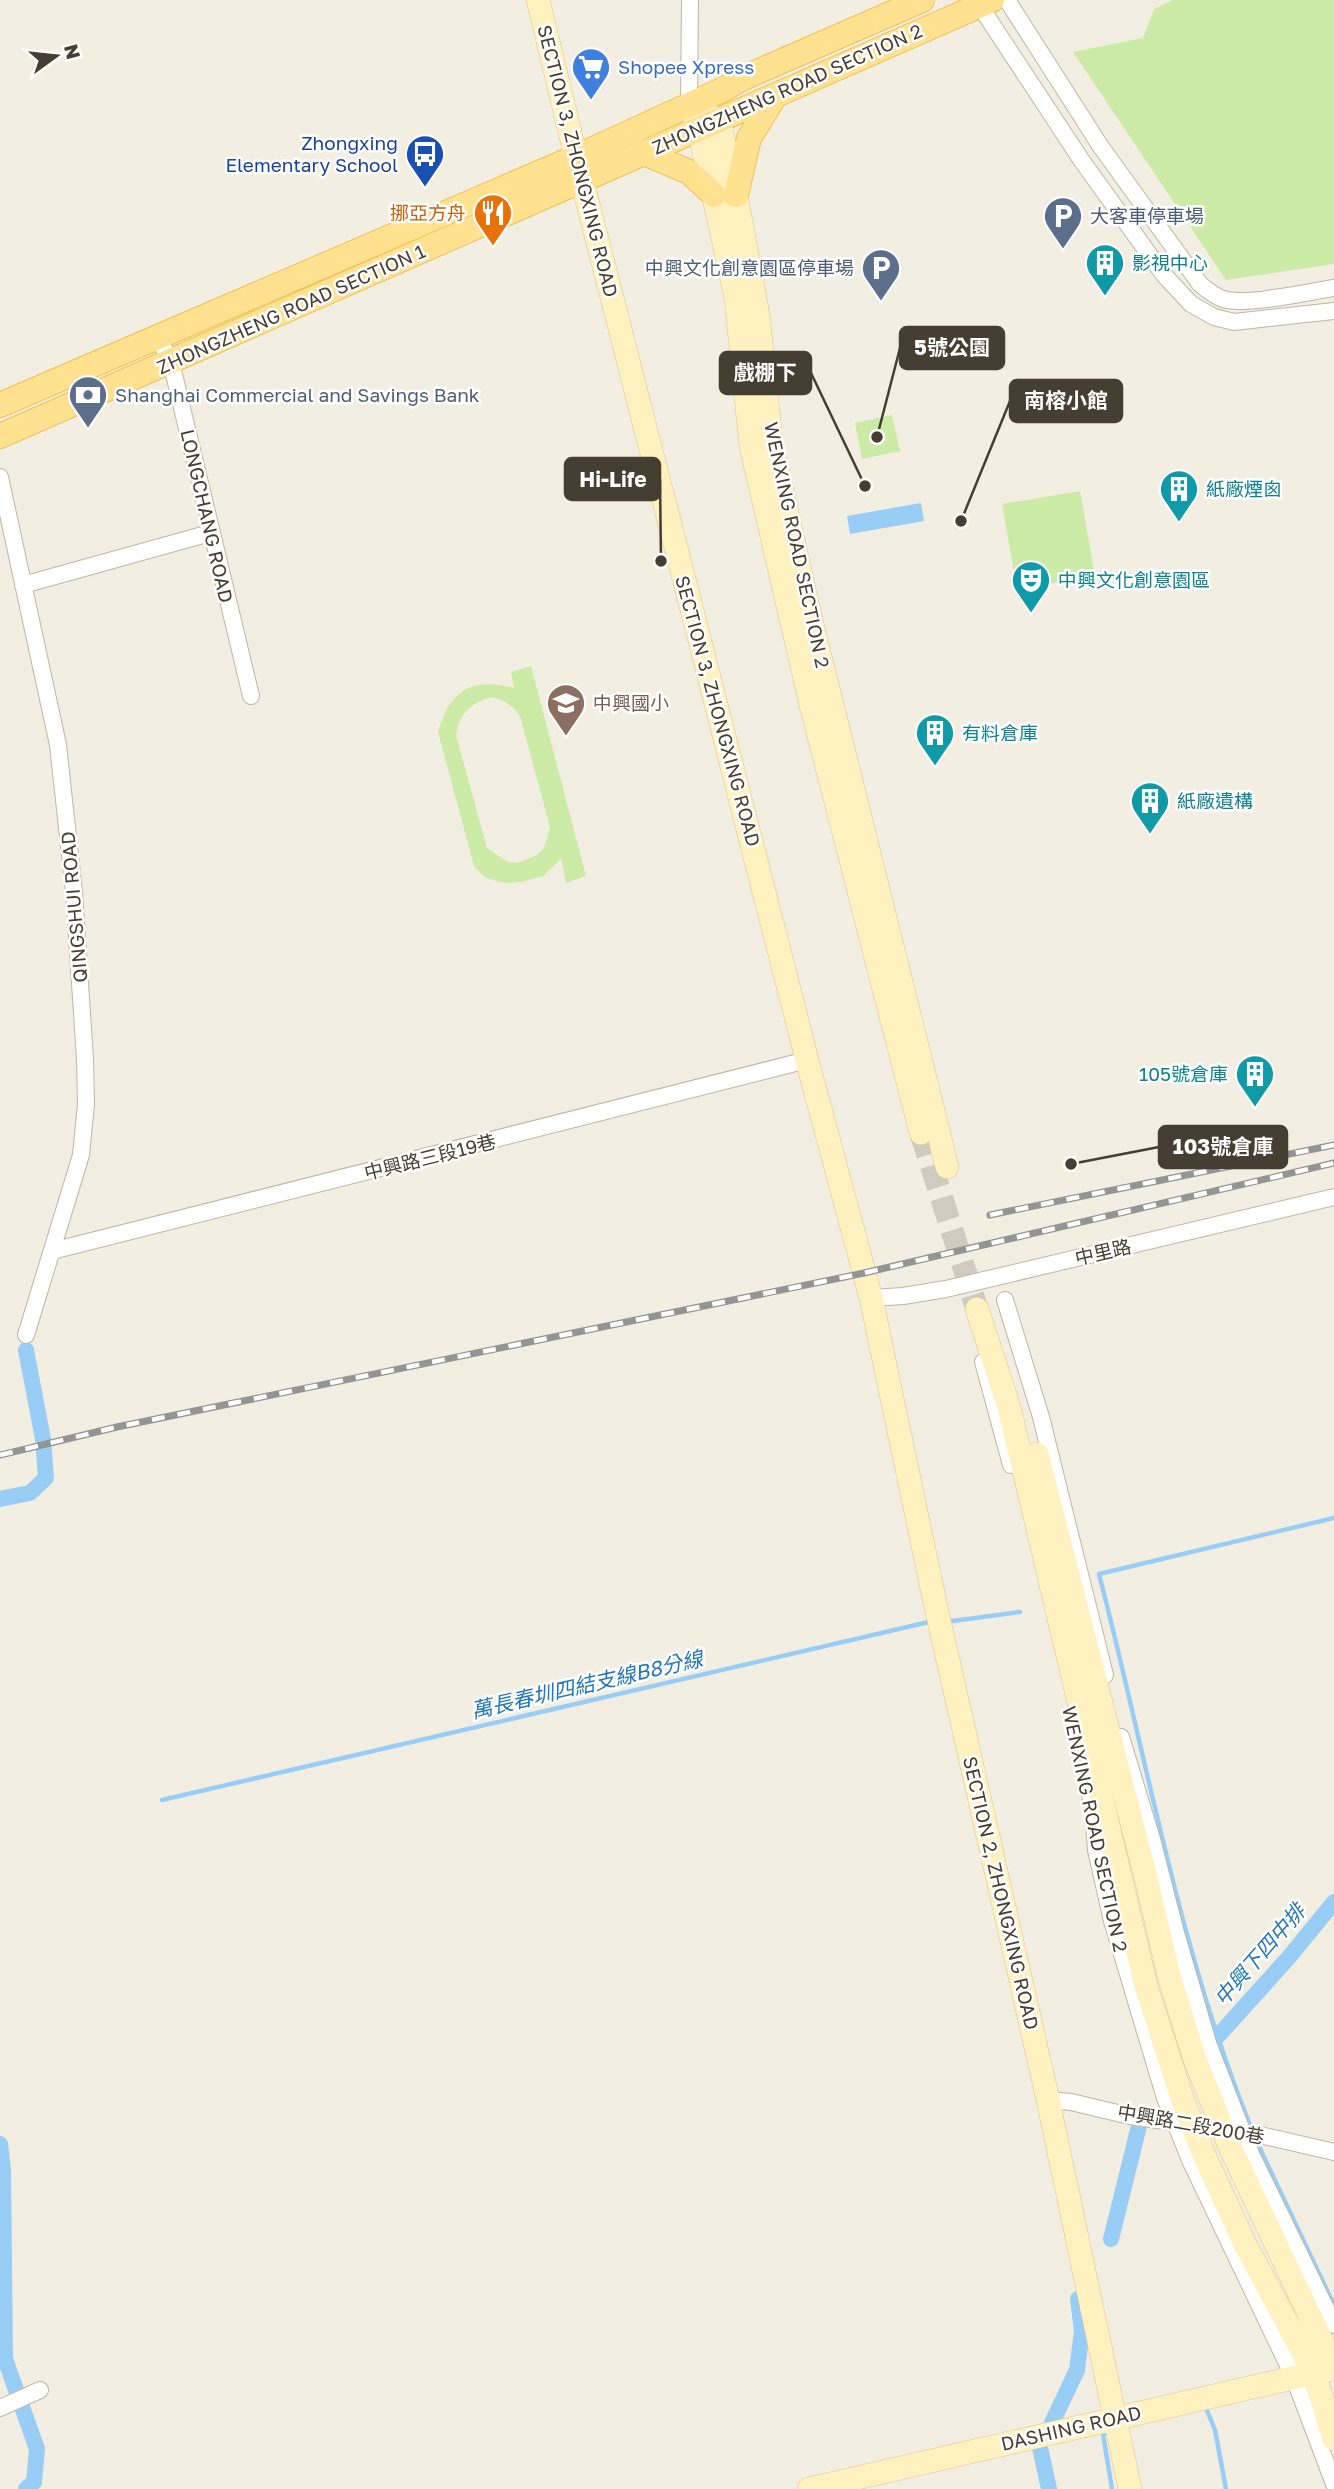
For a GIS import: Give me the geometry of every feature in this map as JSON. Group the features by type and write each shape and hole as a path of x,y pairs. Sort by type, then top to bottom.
{"main road":[{"name":"ZHONGZHENG ROAD SECTION 2","path":"576,157 744,78 922,0"},
{"name":"ZHONGZHENG ROAD SECTION 2","path":"582,181 983,2"},
{"path":"642,152 689,172 725,195 749,138 775,96"},
{"name":"ZHONGZHENG ROAD SECTION 1","path":"0,405 576,157"},
{"name":"ZHONGZHENG ROAD SECTION 1","path":"0,436 582,181"}],"street":[{"name":"SECTION 3, ZHONGXING ROAD","path":"538,0 807,1060 871,1298"},
{"path":"689,105 690,0"},
{"path":"1007,0 1101,146 1200,284 1212,294 1226,300 1242,301 1334,288"},
{"path":"983,2 1097,181 1164,275 1191,304 1214,317 1234,322 1334,311"},
{"name":"WENXING ROAD SECTION 2","path":"689,105 709,125 758,315 771,441 811,620 947,1167"},
{"name":"WENXING ROAD SECTION 2","path":"725,195 751,446 811,705 921,1133"},
{"name":"LONGCHANG ROAD","path":"158,337 170,362 251,696"},
{"name":"QINGSHUI ROAD","path":"0,477 58,745 74,892 85,1059 86,1104 81,1155 26,1335"},
{"path":"23,585 210,533"},
{"name":"中興路三段19巷","path":"52,1251 807,1060"},
{"name":"中里路","path":"871,1298 946,1289 1334,1197"},
{"name":"SECTION 2, ZHONGXING ROAD","path":"871,1298 937,1612 1048,2100 1130,2489"},
{"name":"WENXING ROAD SECTION 2","path":"1334,2325 1194,2057 1169,1976 1024,1405 985,1306 1118,1874 1183,2123 1203,2155 1245,2244 1319,2372 1334,2484"},
{"name":"中興路二段200巷","path":"1048,2100 1071,2102 1130,2116 1232,2130 1334,2152"},
{"name":"WENXING ROAD SECTION 2","path":"1232,2130 1319,2372 1334,2439"},
{"name":"DASHING ROAD","path":"809,2489 1319,2372"},
{"path":"0,2408 40,2390"}],"green space":[{"path":"1173,0 1334,0 1334,264 1226,280 1073,52 1143,38 1154,9"},
{"path":"892,415 900,451 862,459 855,423"},
{"path":"1080,491 1095,576 1017,589 1002,504"},
{"path":"531,666 586,876 566,883 561,859 543,876 521,882 505,883 486,878 474,866 438,732 449,706 464,690 486,684 514,688 511,672","holes":["496,698 508,704 520,716 550,827 544,848 537,855 518,863 508,862 487,848 456,735 467,710 484,699"]}],"water":[{"path":"921,503 924,521 850,534 847,516"}],"waterway":[{"path":"0,1499 30,1493 46,1478 43,1439 26,1350"},
{"path":"1252,2130 1226,2062 1184,1924 1099,1574 1334,1518"},
{"name":"萬長春圳四結支線B8分線","path":"945,1622 1020,1612"},
{"name":"萬長春圳四結支線B8分線","path":"162,1800 933,1621"},
{"name":"中興下四中排","path":"1218,2036 1334,1902"},
{"name":"中興下四中排","path":"1111,2239 1140,2122"},
{"path":"1255,2138 1334,2305"},
{"path":"0,2144 3,2170 5,2359 37,2449 34,2482 26,2489"},
{"name":"中興下四中排","path":"1051,2425 1077,2370 1082,2331 1078,2299"},
{"path":"1206,2408 1215,2430 1226,2489"},
{"path":"1112,2432 1103,2434 1112,2489"},
{"name":"中興下四中排","path":"1039,2443 1049,2489"}],"tunnel":[{"path":"921,1133 977,1309"}],"railway":[{"path":"990,1215 1334,1145"},
{"path":"0,1455 117,1427 864,1273 1334,1163"}],"place":[{"name":"Shopee Xpress","path":"591,101"},
{"name":"Zhongxing Elementary School","path":"425,188"},
{"name":"挪亞方舟","path":"493,247"},
{"name":"大客車停車場","path":"1063,250"},
{"name":"影視中心","path":"1105,297"},
{"name":"中興文化創意園區停車場","path":"881,302"},
{"name":"Shanghai Commercial and Savings Bank","path":"88,429"},
{"name":"5號公園","path":"877,437"},
{"name":"戲棚下","path":"865,486"},
{"name":"南榕小館","path":"961,521"},
{"name":"紙廠煙囪","path":"1179,523"},
{"name":"Hi-Life","path":"661,561"},
{"name":"中興文化創意園區","path":"1031,614"},
{"name":"中興國小","path":"566,737"},
{"name":"有料倉庫","path":"935,767"},
{"name":"紙廠遺構","path":"1150,835"},
{"name":"105號倉庫","path":"1255,1108"},
{"name":"103號倉庫","path":"1071,1164"}]}
